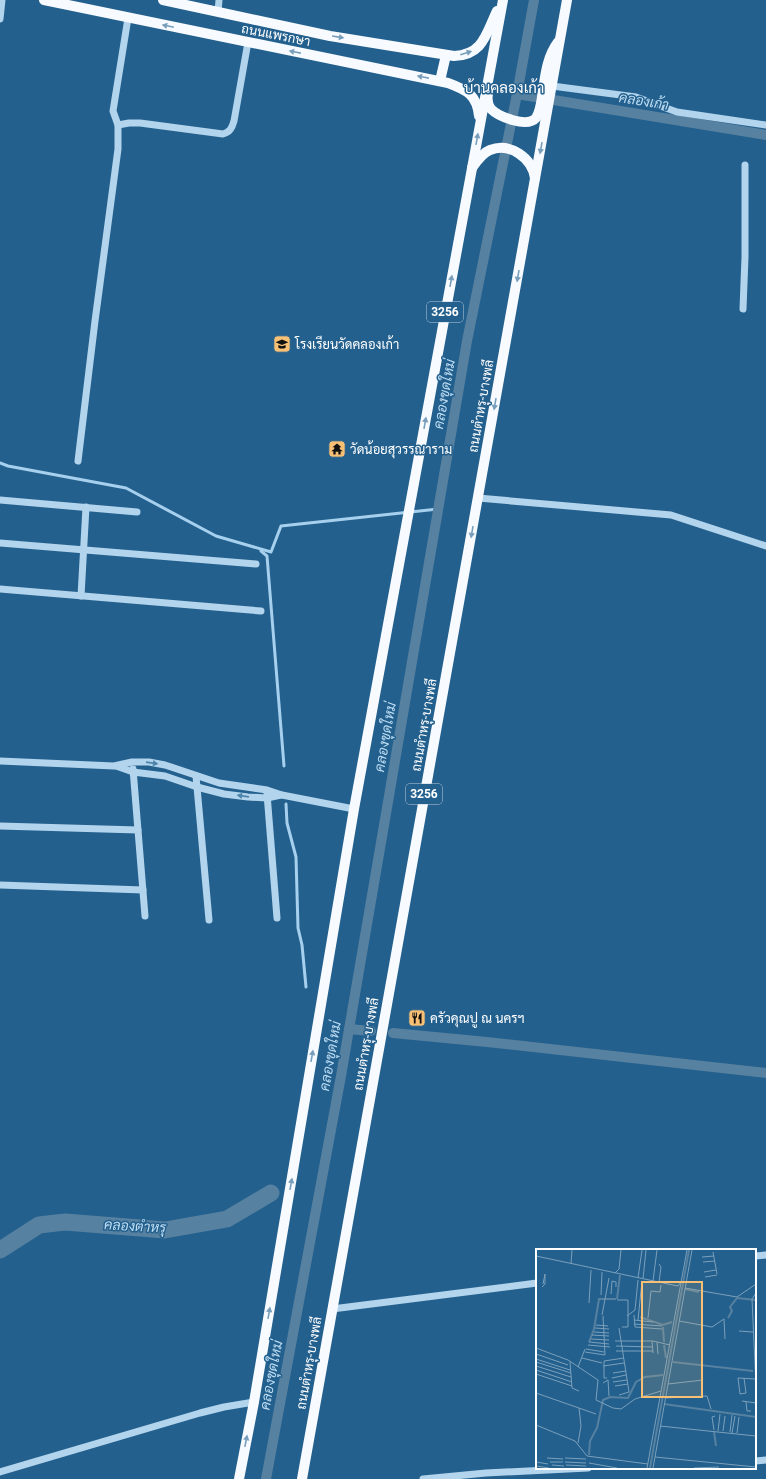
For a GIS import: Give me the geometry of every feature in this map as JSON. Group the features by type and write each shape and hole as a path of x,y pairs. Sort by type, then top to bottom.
{"main road":[{"name":"ถนนแพรกษา","path":"44,0 440,81 454,85 469,94 476,102 480,122"},
{"name":"ถนนแพรกษา","path":"163,0 330,36 446,55 468,54 478,48 504,0"},
{"path":"504,0 488,98 489,104 494,111 508,119 527,122 535,118 544,109"},
{"name":"3256","path":"239,1479 254,1402 354,808 471,169 504,0"},
{"name":"ถนนตำหรุ-บางพลี","path":"302,1479 535,180 544,109 560,39 567,0"},
{"path":"440,81 446,55"},
{"path":"471,169 477,160 486,152 495,148 505,148 513,150 526,159 533,169 535,180"}],"street":[{"path":"0,19 2,0"},
{"path":"218,12 219,0"},
{"path":"78,461 118,149 118,125 113,111 128,18"},
{"path":"118,125 129,122 223,134 229,132 234,121 248,42"},
{"path":"549,89 636,97 677,112 766,125"},
{"path":"743,309 745,258 745,165"},
{"path":"478,498 671,515 766,546"},
{"path":"0,500 137,512"},
{"path":"81,596 86,507"},
{"path":"0,543 256,564"},
{"path":"0,589 262,611"},
{"path":"0,761 114,766 133,772 165,776 224,794 248,797 267,794"},
{"path":"114,766 132,762 149,762 165,765 219,783 267,794 282,795 354,808"},
{"path":"132,762 145,916"},
{"path":"196,776 210,920"},
{"path":"267,794 277,918"},
{"path":"0,826 138,830"},
{"path":"0,884 143,890"},
{"path":"756,1256 766,1255"},
{"path":"332,1309 536,1283"},
{"path":"0,1472 200,1413 254,1402"},
{"path":"756,1461 766,1460"},
{"path":"423,1479 494,1472 564,1469"}],"waterway":[{"name":"คลองขุดใหม่","path":"266,1479 341,1076 467,341 517,94 534,0"},
{"name":"คลองเก้า","path":"517,94 766,135"},
{"path":"0,463 8,466 126,488 216,536 271,552 281,526 438,509"},
{"path":"261,551 267,556 284,766"},
{"path":"286,804 287,823 296,857 298,928 302,945 306,987"},
{"path":"349,1029 371,1031"},
{"path":"393,1033 766,1073"},
{"name":"คลองตำหรุ","path":"0,1250 39,1225 65,1222 165,1230 227,1219 271,1193"}],"place":[{"name":"โรงเรียนวัดคลองเก้า","path":"282,344"},
{"name":"วัดน้อยสุวรรณาราม","path":"337,449"},
{"name":"ครัวคุณปู ณ นครฯ","path":"417,1018"}],"district":[{"name":"บ้านคลองเก้า","path":"504,88"}]}
